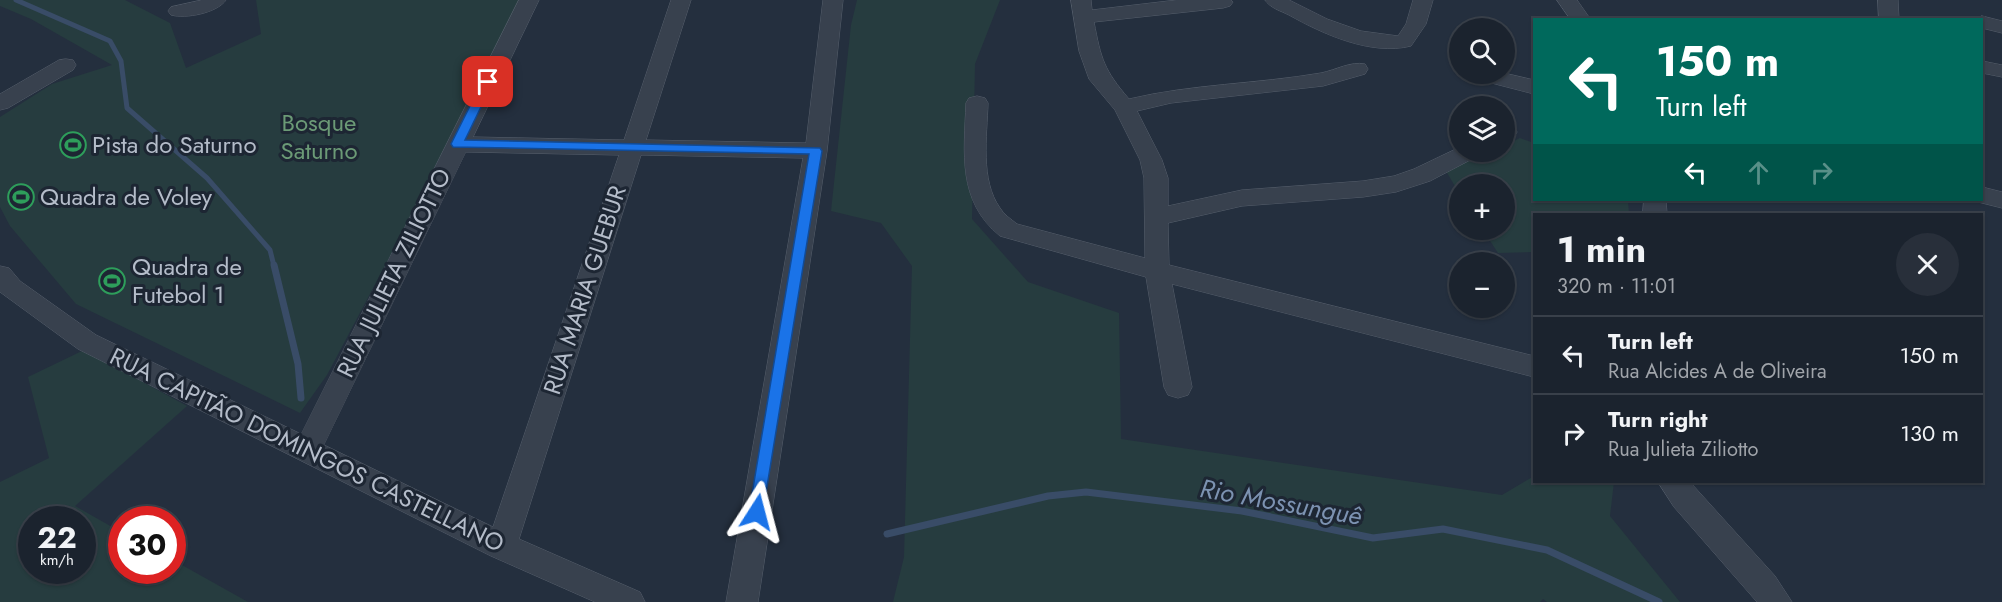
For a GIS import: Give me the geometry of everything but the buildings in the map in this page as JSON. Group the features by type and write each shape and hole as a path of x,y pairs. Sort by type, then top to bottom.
{"street":[{"path":"178,11 208,5 216,0"},
{"name":"RUA JULIETA ZILIOTTO","path":"308,449 529,0"},
{"name":"RUA MARIA GUEBUR","path":"501,546 681,0"},
{"path":"742,602 816,151 833,0"},
{"path":"1275,0 1308,19 1371,39 1392,43 1404,42 1412,32 1423,0"},
{"path":"1567,0 1580,18"},
{"path":"1888,0 1889,18"},
{"path":"1178,387 1157,272 1156,178 1151,160 1124,107 1100,79 1089,51 1083,9 1152,8 1223,2"},
{"path":"1983,22 2002,27"},
{"path":"0,103 66,65"},
{"path":"1983,67 2002,71"},
{"path":"1124,107 1171,96 1323,79 1358,69"},
{"path":"1515,82 1533,87"},
{"path":"977,103 975,154 980,189 991,215 1009,230 1157,272 1533,367"},
{"path":"457,144 816,151"},
{"path":"1157,217 1242,198 1363,189 1396,184 1422,175 1449,162"},
{"path":"1983,195 2002,200"},
{"name":"RUA CAPITÃO DOMINGOS CASTELLANO","path":"0,275 11,288 87,342 501,546 628,602"},
{"path":"1674,483 1690,507 1730,546 1776,602"}],"green space":[{"name":"Bosque Saturno","path":"0,0 125,0 170,23 186,68 261,34 256,0 526,0 327,375 300,413 76,304 10,226 0,207 0,117 52,84 112,65 31,19 0,6"},
{"path":"857,0 1000,0 975,64 972,219 1028,282 1119,313 1121,439 1502,495 1533,477 1533,483 1614,483 1610,516 1680,602 1547,602 1543,599 1540,602 893,602 904,557 912,266 881,223 831,211 851,25"},
{"path":"1520,138 1533,143 1533,201 1628,201 1629,213 1533,213 1533,252 1497,252 1490,240 1515,240 1515,174 1449,174 1449,176 1446,171 1466,162 1515,162 1515,140"},
{"path":"84,350 187,406 75,506 18,506 18,584 96,584 96,518 108,525 108,584 186,584 186,567 248,602 0,602 0,482 49,458 28,377"}],"waterway":[{"name":"Rio Mossunguê","path":"16,0 110,41 121,61 127,108 207,178 270,250 274,266"},
{"name":"Rio Mossunguê","path":"274,265 298,364 301,398"},
{"name":"Rio Mossunguê","path":"887,534 1048,496 1086,492 1242,511 1373,538 1443,529 1547,550 1659,602"}],"place":[{"name":"Pista do Saturno","path":"73,145"},
{"name":"Quadra de Voley","path":"21,197"},
{"name":"Quadra de Futebol 1","path":"112,281"}],"route":[{"path":"488,82 457,144 816,151 757,512"}]}
